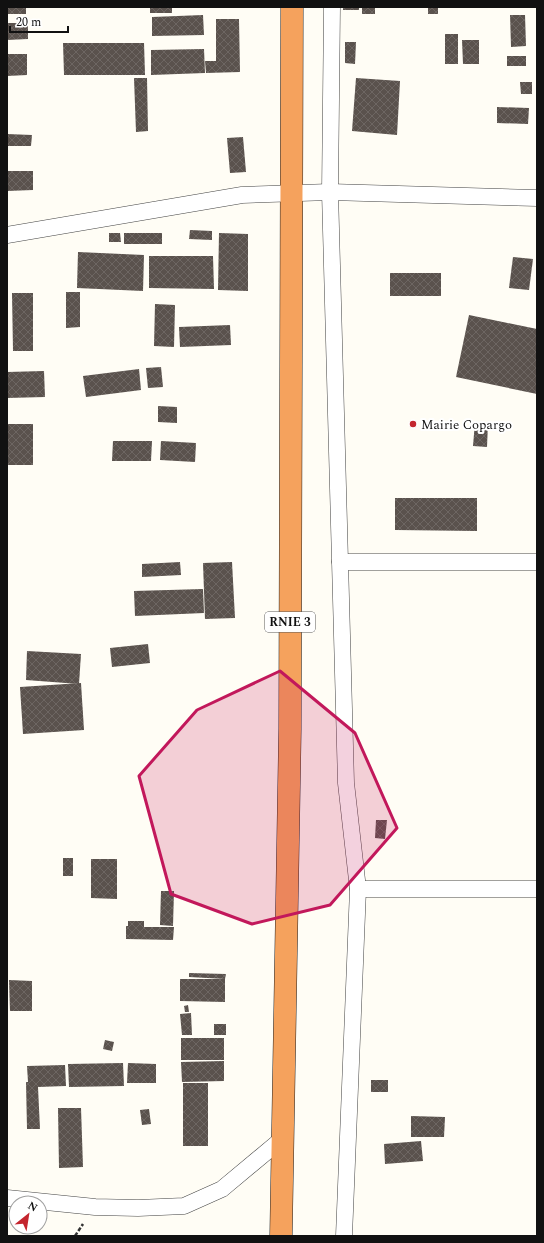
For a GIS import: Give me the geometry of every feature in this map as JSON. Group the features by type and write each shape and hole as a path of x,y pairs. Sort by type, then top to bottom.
{"highway":[{"name":"RNIE 3","path":"281,1236 290,729 292,7"}],"street":[{"path":"332,7 330,192 346,783 358,889 344,1236"},
{"path":"7,235 242,195 291,192 330,192 537,198"},
{"path":"340,562 537,562"},
{"path":"358,889 537,889"},
{"path":"7,1198 95,1207 138,1208 184,1206 222,1189 282,1140"}],"highlighted area":[{"path":"280,671 355,733 397,828 330,905 252,924 171,894 139,776 197,710"}],"building":[{"path":"7,7 26,7 26,14 7,14"},
{"path":"150,7 172,7 172,13 150,13"},
{"path":"343,7 359,7 359,10 343,10"},
{"path":"362,7 375,7 375,14 362,14"},
{"path":"428,7 438,7 438,14 428,14"},
{"path":"203,15 204,35 152,36 152,17"},
{"path":"510,15 525,15 526,46 511,47"},
{"path":"216,19 239,19 240,72 206,73 205,61 216,61"},
{"path":"7,23 28,23 28,39 7,40"},
{"path":"445,34 458,34 458,64 445,64"},
{"path":"462,40 479,40 479,64 463,64"},
{"path":"345,42 356,42 355,64 345,63"},
{"path":"63,43 144,43 145,75 64,75"},
{"path":"204,49 205,73 151,75 151,50"},
{"path":"7,54 27,54 27,75 7,76"},
{"path":"507,56 526,56 526,66 507,66"},
{"path":"134,78 147,78 148,131 136,132"},
{"path":"356,78 400,81 397,135 352,131"},
{"path":"520,82 532,82 532,94 521,94"},
{"path":"497,107 529,108 528,124 497,123"},
{"path":"7,134 32,135 31,146 7,146"},
{"path":"243,137 246,172 230,173 227,138"},
{"path":"7,171 33,171 33,190 7,191"},
{"path":"190,230 212,231 212,240 189,239"},
{"path":"109,233 120,233 121,242 109,242"},
{"path":"124,233 162,233 162,244 124,244"},
{"path":"219,233 248,234 248,291 218,290"},
{"path":"78,252 144,255 143,291 77,288"},
{"path":"149,256 213,256 214,289 149,288"},
{"path":"513,257 533,259 529,290 509,288"},
{"path":"390,273 441,273 441,296 390,296"},
{"path":"66,292 80,292 80,327 66,328"},
{"path":"12,293 33,293 33,351 13,351"},
{"path":"155,304 175,305 174,347 154,346"},
{"path":"469,315 537,329 537,394 456,377"},
{"path":"230,325 231,345 180,347 179,327"},
{"path":"161,367 163,387 148,388 146,368"},
{"path":"139,369 141,390 86,397 83,376"},
{"path":"44,371 45,397 7,398 7,372"},
{"path":"158,406 177,407 177,423 158,422"},
{"path":"475,422 488,423 487,447 473,446"},
{"path":"7,424 33,424 33,465 7,465"},
{"path":"113,441 152,441 151,461 112,461"},
{"path":"161,441 196,443 195,462 160,460"},
{"path":"395,498 477,498 477,531 395,530"},
{"path":"180,562 181,575 142,577 142,564"},
{"path":"232,562 235,618 205,619 203,563"},
{"path":"203,589 204,613 135,616 134,591"},
{"path":"148,644 150,663 112,667 110,648"},
{"path":"27,651 81,654 79,684 26,680"},
{"path":"81,683 84,730 23,734 20,687"},
{"path":"376,820 387,820 385,839 375,838"},
{"path":"63,858 73,858 73,876 63,876"},
{"path":"91,859 117,859 117,899 91,898"},
{"path":"161,891 174,891 173,926 160,925"},
{"path":"128,921 144,921 144,927 174,927 173,940 126,939 126,926 128,926"},
{"path":"189,973 226,974 225,979 189,977"},
{"path":"180,979 225,979 225,1002 180,1001"},
{"path":"9,980 32,981 32,1011 10,1011"},
{"path":"188,1005 189,1012 185,1012 184,1006"},
{"path":"191,1013 192,1035 182,1035 180,1014"},
{"path":"214,1024 226,1024 226,1035 214,1035"},
{"path":"181,1038 224,1038 224,1060 181,1060"},
{"path":"105,1040 114,1042 112,1051 103,1049"},
{"path":"224,1061 224,1081 182,1082 181,1062"},
{"path":"123,1063 124,1086 69,1087 68,1064"},
{"path":"128,1063 156,1064 156,1083 127,1083"},
{"path":"65,1065 66,1086 38,1087 40,1129 27,1129 27,1066"},
{"path":"371,1080 388,1080 388,1092 371,1092"},
{"path":"183,1083 208,1083 208,1146 183,1146"},
{"path":"58,1108 81,1108 83,1167 59,1168"},
{"path":"149,1109 151,1124 142,1125 140,1110"},
{"path":"411,1116 445,1117 444,1137 411,1137"},
{"path":"421,1141 423,1161 385,1164 384,1144"}],"place":[{"name":"Mairie Copargo","path":"413,424"}]}
